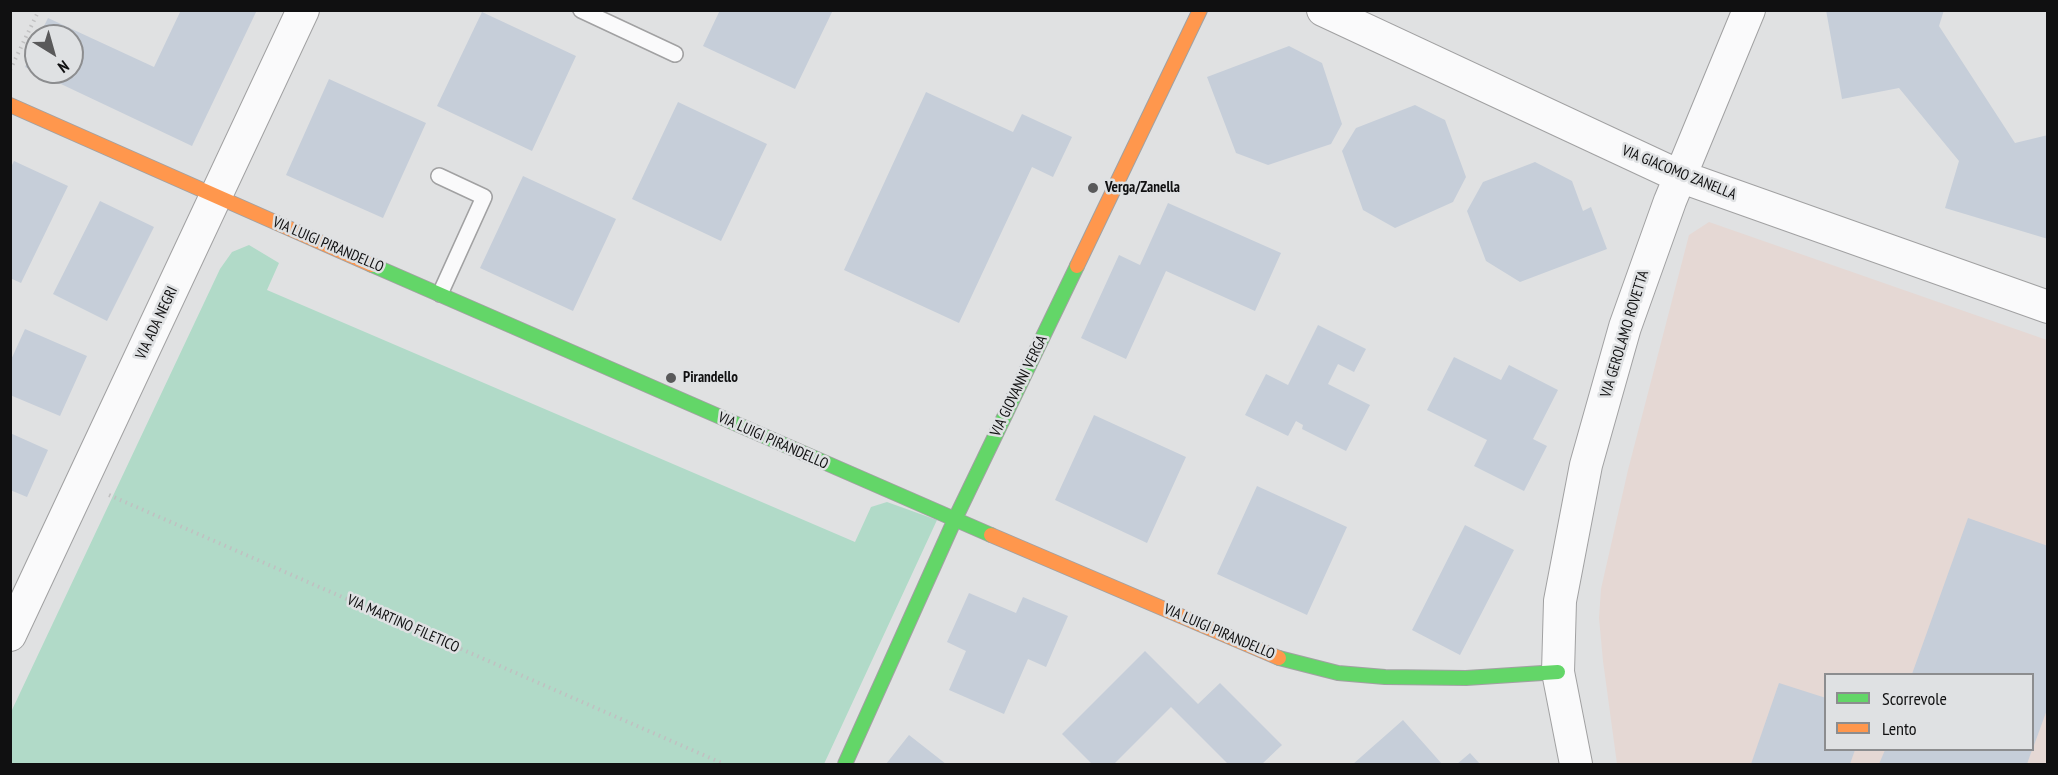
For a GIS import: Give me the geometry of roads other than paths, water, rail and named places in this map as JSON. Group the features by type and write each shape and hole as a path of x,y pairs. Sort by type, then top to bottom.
{"street":[{"name":"VIA ADA NEGRI","path":"10,635 217,198 303,10"},
{"name":"VIA GIOVANNI VERGA","path":"844,765 955,519 1200,10"},
{"name":"VIA GIACOMO ZANELLA","path":"1323,10 1679,176 2048,307"},
{"name":"VIA GEROLAMO ROVETTA","path":"1576,765 1558,672 1560,601 1586,465 1625,327 1679,176 1749,10"},
{"name":"VIA LUIGI PIRANDELLO","path":"10,105 217,198 1275,657 1360,676 1412,678 1558,672"}],"lane":[{"path":"581,10 675,54"},
{"path":"439,176 484,197 440,294"},
{"path":"1986,285 2048,289"}],"place":[{"name":"Verga/Zanella","path":"1093,188"},
{"name":"Pirandello","path":"671,378"}]}
